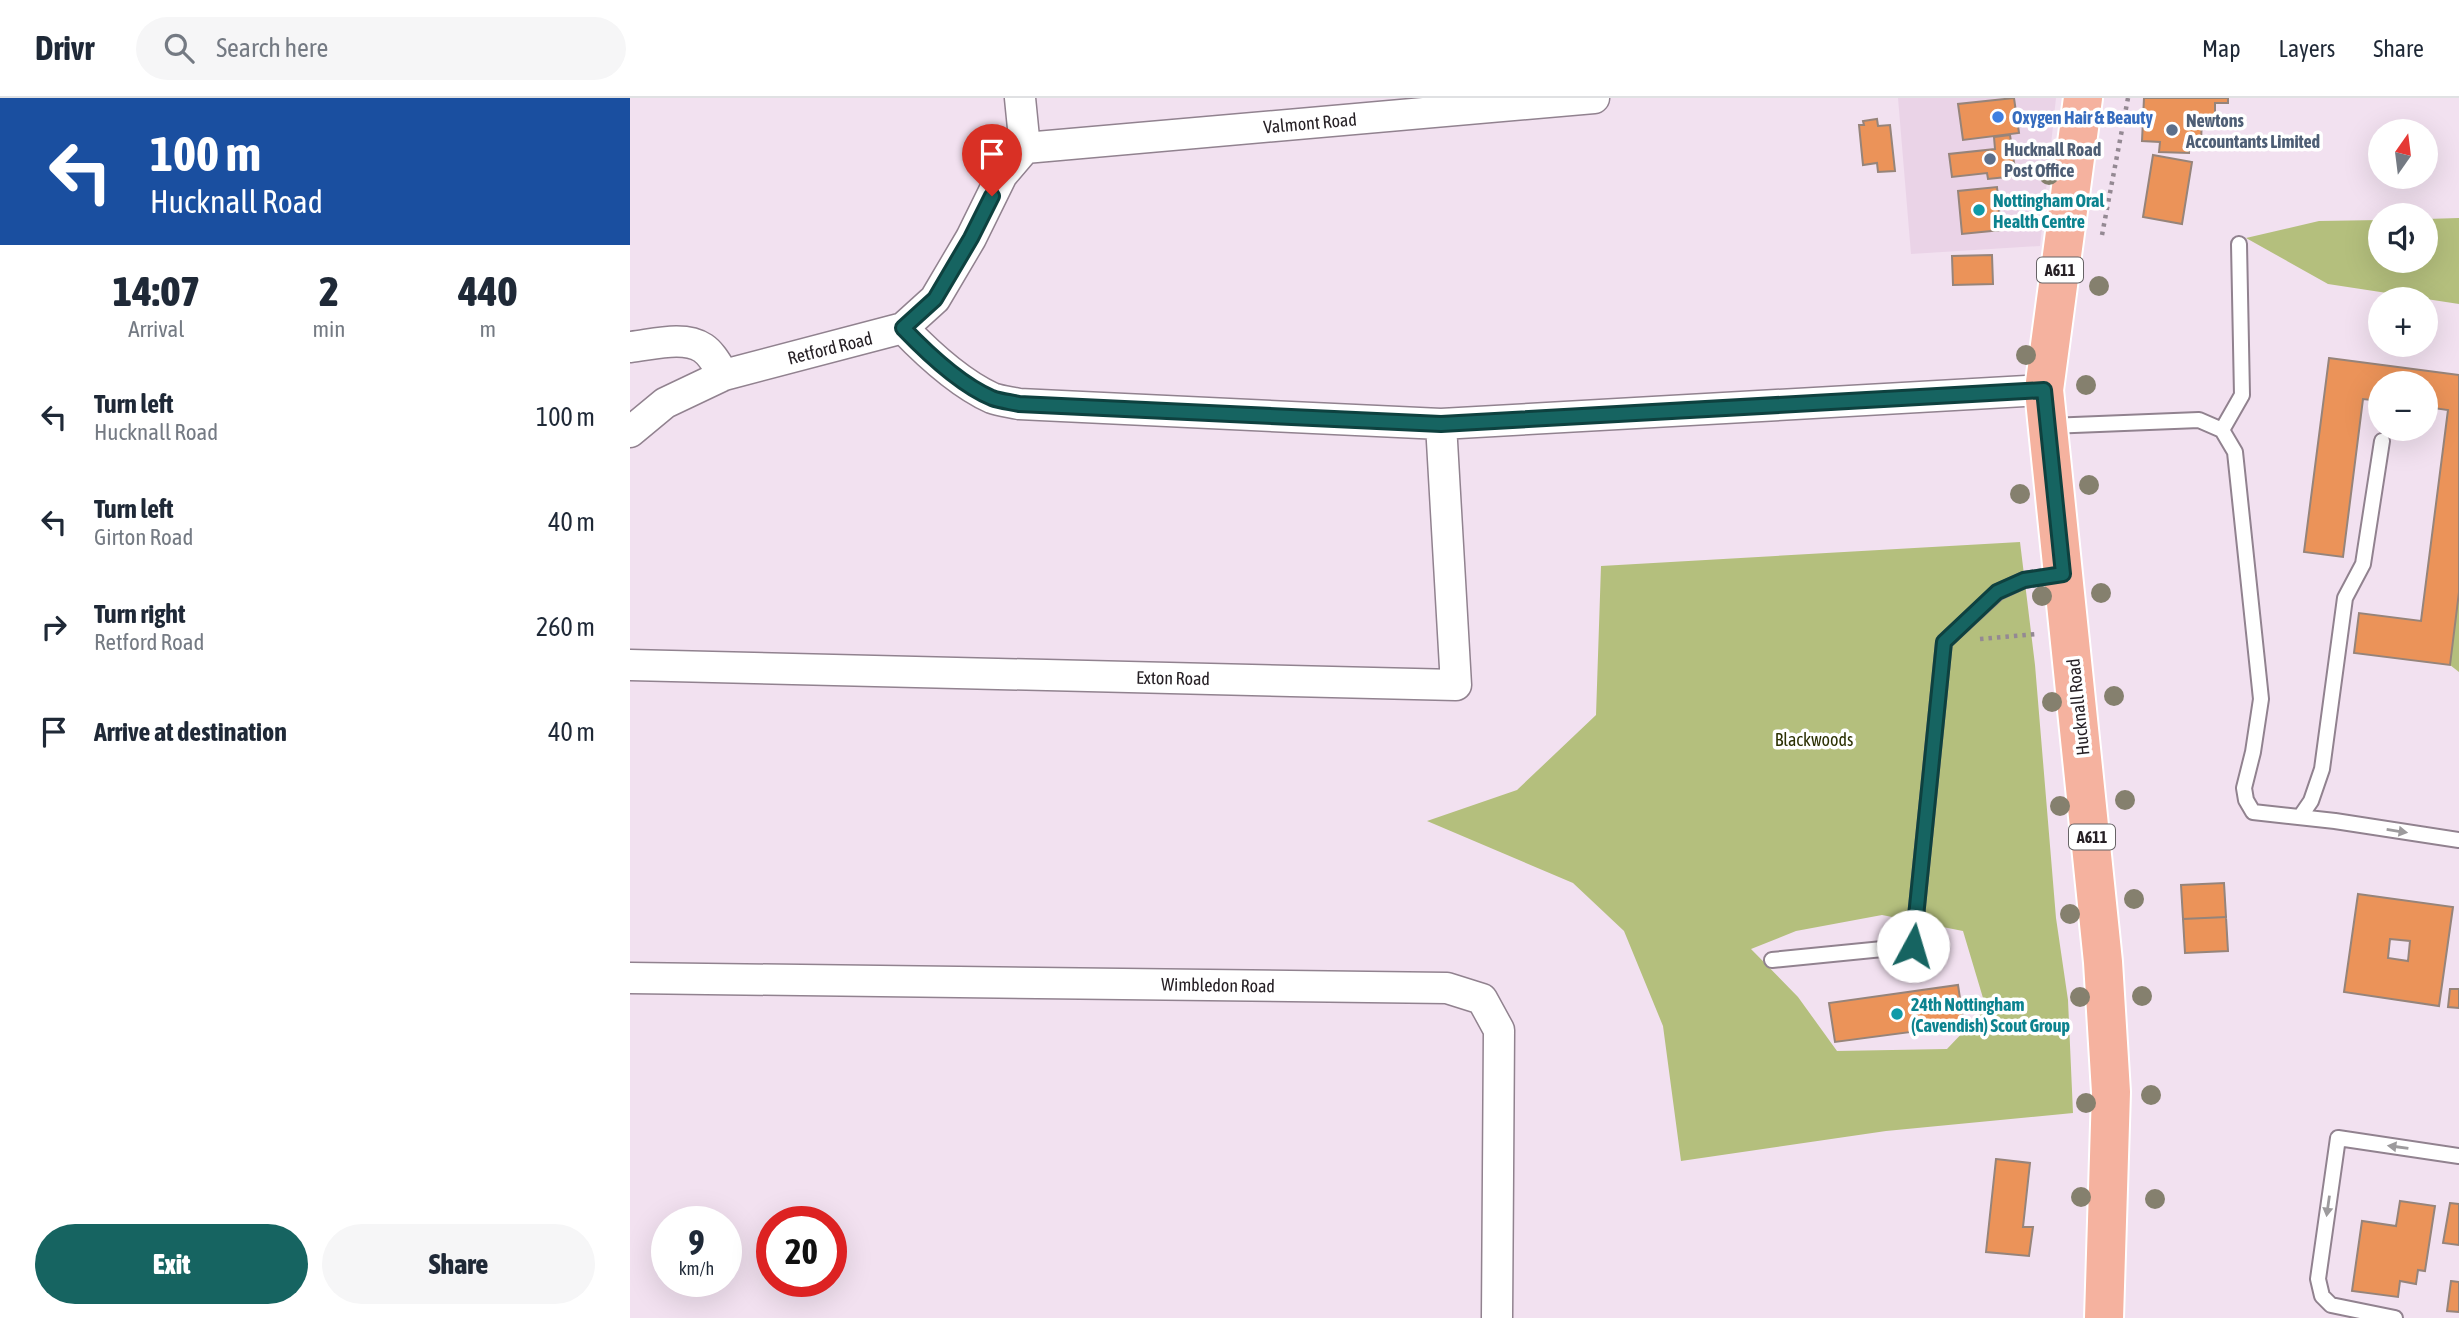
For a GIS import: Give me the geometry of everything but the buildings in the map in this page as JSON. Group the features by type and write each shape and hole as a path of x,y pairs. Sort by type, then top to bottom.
{"main road":[{"name":"Hucknall Road","path":"2084,98 2046,408 2103,962 2111,1092 2104,1318"}],"street":[{"path":"1020,98 1025,148"},
{"name":"Valmont Road","path":"1025,148 1594,98"},
{"name":"Retford Road","path":"630,432 665,403 724,375 903,328 935,299 971,238 1002,175 1025,148"},
{"path":"903,328 943,365 978,390 994,399 1019,404 1441,424 2046,408"},
{"path":"630,347 692,343 711,355 724,375"},
{"name":"Exton Road","path":"630,664 1456,685 1441,424"},
{"name":"Wimbledon Road","path":"630,978 1447,988 1482,999 1499,1030 1497,1318"}],"lane":[{"path":"2222,430 2242,395 2239,244"},
{"path":"2046,408 2199,420 2222,430 2235,452 2261,699 2244,788 2246,800 2253,812 2459,840"},
{"path":"2300,817 2311,801 2322,769 2345,598 2363,564 2382,441"},
{"path":"1772,960 1913,946 1944,642 1997,592 2024,580 2063,574"},
{"path":"2395,1318 2330,1305 2322,1296 2318,1279 2338,1138 2459,1156"}],"path":[{"path":"1944,642 2069,632"}],"shaded area":[{"path":"1898,98 2056,98 2040,246 1911,254"}],"green space":[{"path":"2459,218 2459,304 2438,301 2438,287 2368,287 2368,290 2328,284 2246,238 2319,221 2368,220 2368,273 2438,273 2438,219"},
{"name":"Blackwoods","path":"2020,542 2035,665 2056,918 2068,1000 2073,1113 1886,1131 1681,1161 1663,1026 1624,931 1573,883 1427,821 1517,790 1596,715 1601,566","holes":["1882,915 1963,931 1986,1008 1947,1049 1837,1051 1798,997 1751,949 1796,931"]},
{"path":"2459,592 2459,672 2450,665"}],"place":[{"name":"Oxygen Hair & Beauty","path":"1998,117"},
{"name":"Newtons Accountants Limited","path":"2172,130"},
{"name":"Hucknall Road Post Office","path":"1990,159"},
{"name":"Nottingham Oral Health Centre","path":"1979,210"},
{"name":"24th Nottingham (Cavendish) Scout Group","path":"1897,1014"}],"route":[{"path":"992,196 935,299 903,328 943,365 978,390 994,399 1019,404 1441,424 2044,390 2063,574 2024,580 1997,592 1944,642 1913,946"}]}
